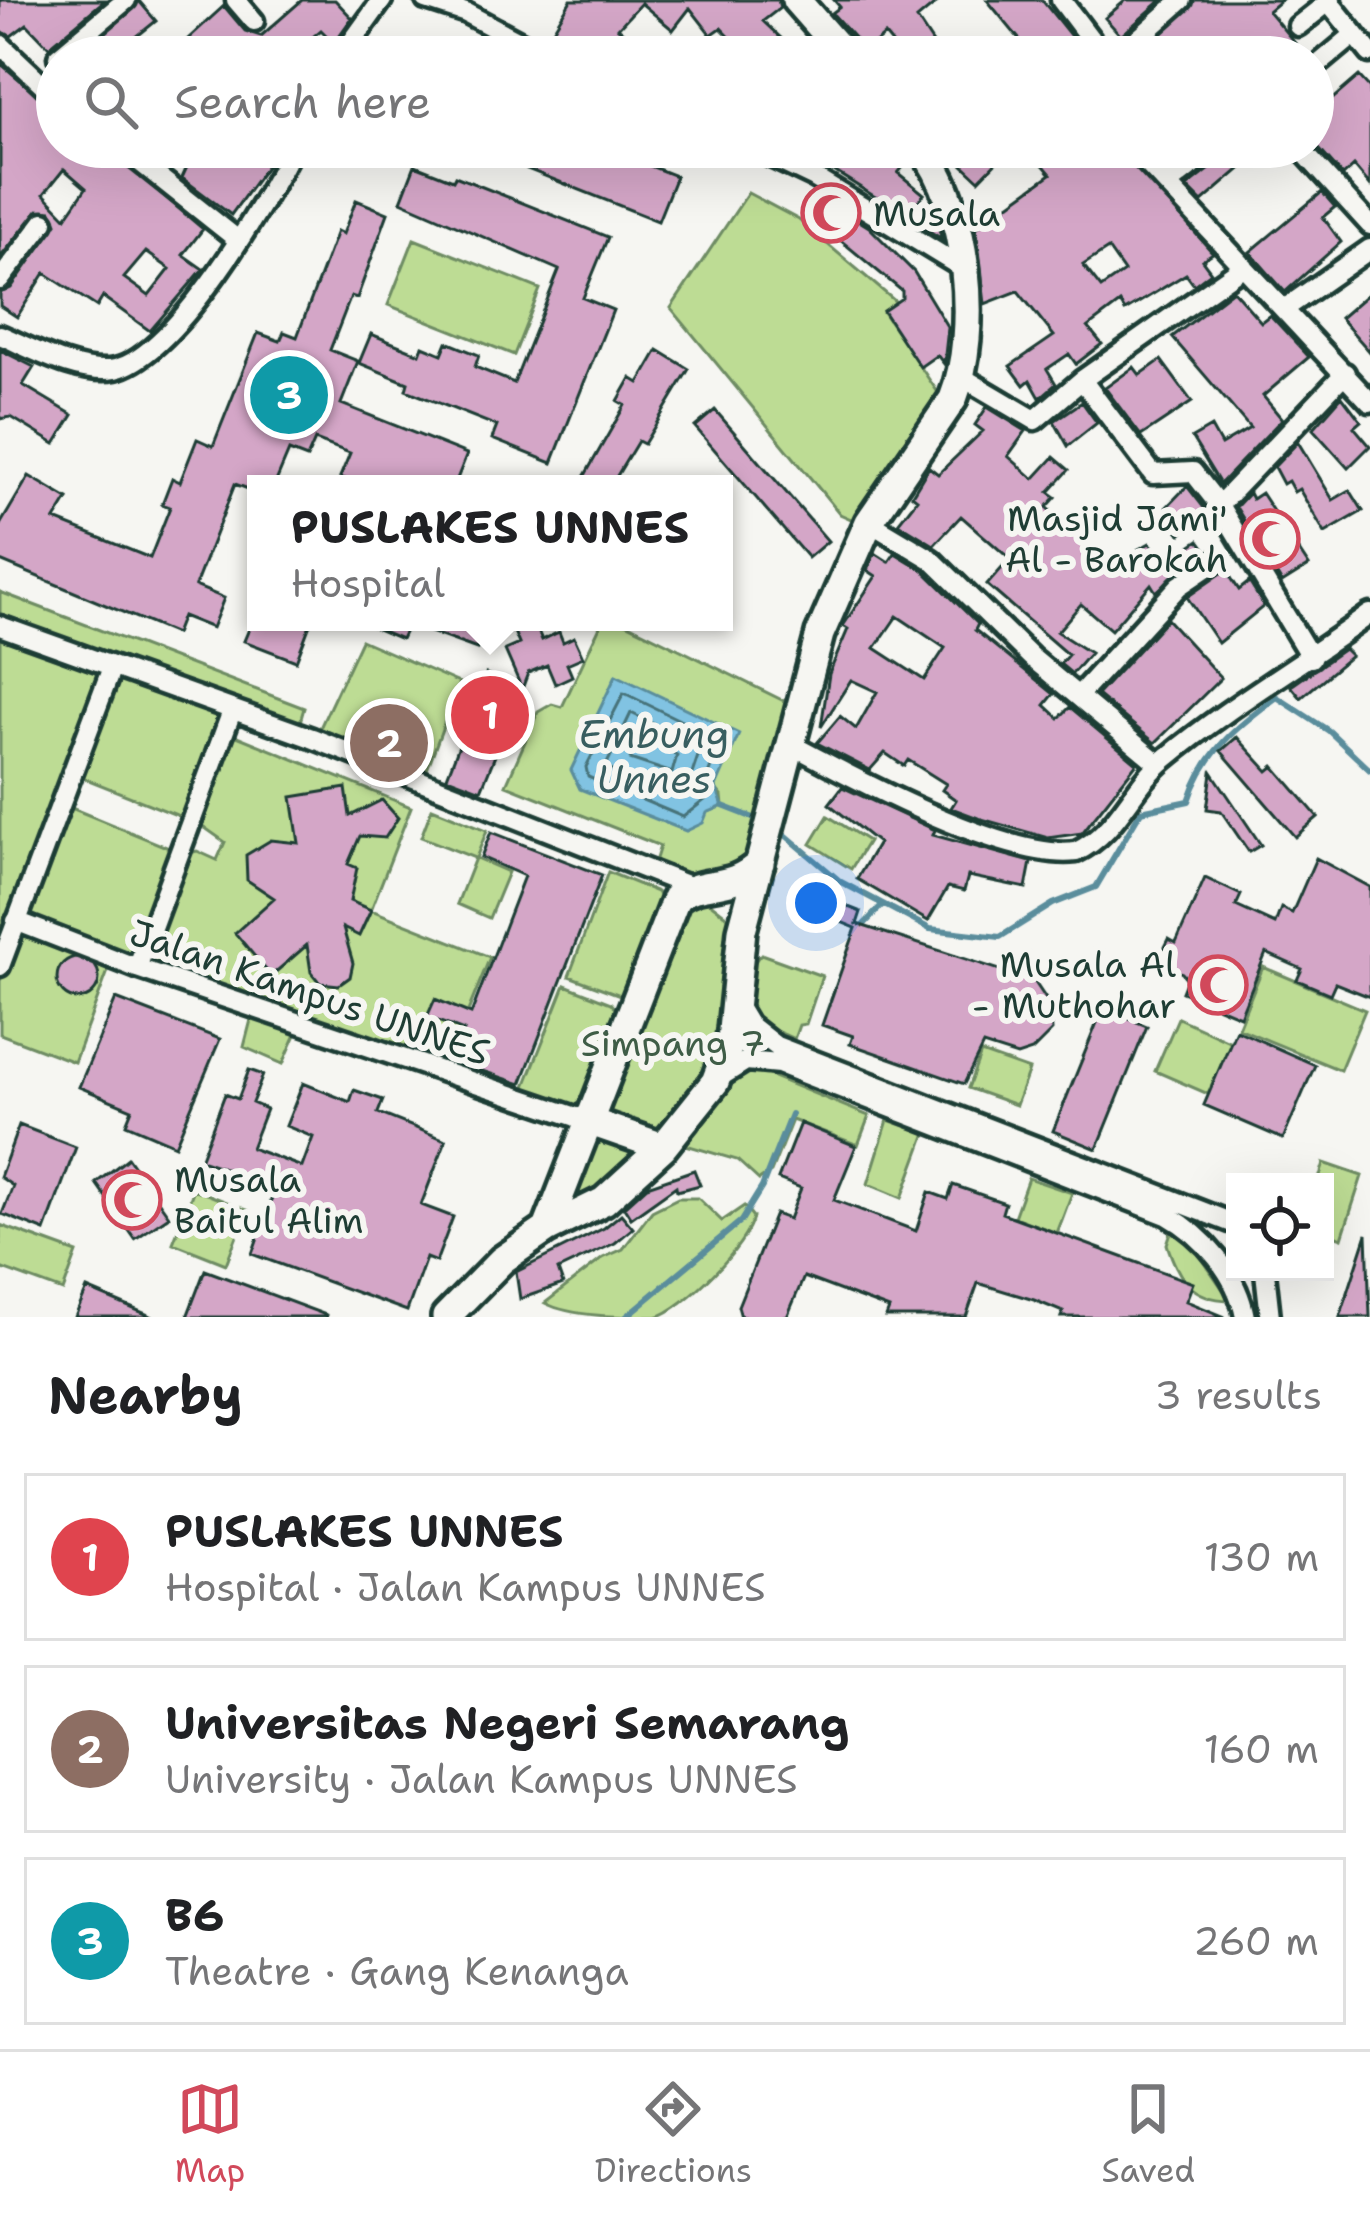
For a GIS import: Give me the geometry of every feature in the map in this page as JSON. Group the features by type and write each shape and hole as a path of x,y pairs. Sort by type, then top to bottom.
{"main road":[{"path":"796,0 828,36"},
{"path":"446,1317 502,1260 547,1228 604,1201 663,1147 715,1082 731,1040 742,890 760,863 820,634 869,522 953,399 962,377 968,336 961,267 950,194 934,168"},
{"path":"547,1228 668,914 696,888 742,890"},
{"path":"696,888 734,913 742,930"},
{"path":"585,1120 663,1147"}],"street":[{"path":"82,36 126,0"},
{"path":"236,0 254,21"},
{"path":"356,36 382,0"},
{"path":"426,0 466,13 509,36"},
{"path":"1061,0 1088,36"},
{"path":"1142,36 1182,0"},
{"path":"1298,26 1330,1 1370,53"},
{"path":"1334,52 1355,34"},
{"path":"0,44 36,82"},
{"path":"32,79 36,75"},
{"path":"147,168 238,240"},
{"path":"0,334 88,367 123,366 173,328 238,240 281,168"},
{"path":"795,168 961,267"},
{"path":"1155,168 1370,402"},
{"path":"1170,182 1188,168"},
{"path":"1318,168 1370,225"},
{"path":"0,280 44,222"},
{"path":"1287,307 1370,249"},
{"path":"962,377 1035,420 1082,380 1244,266"},
{"path":"1220,505 1346,373"},
{"path":"1082,380 1153,474 1192,472 1220,505 1311,658"},
{"path":"869,522 931,559 1031,657 1159,764"},
{"path":"1079,695 1179,586 1216,562"},
{"path":"794,746 873,790 954,824 1067,853 1100,838 1159,764 1237,701 1311,658 1370,614"},
{"path":"0,626 696,888"},
{"path":"0,966 111,670"},
{"path":"136,968 232,711"},
{"name":"Jalan Kampus UNNES","path":"16,921 136,968 585,1120"},
{"path":"736,1004 748,1024 776,1046 1167,1215 1226,1258"},
{"path":"715,1082 746,1061 778,1064 936,1113 960,1114 1226,1220"},
{"path":"1233,1281 1245,1317"},
{"path":"1266,1281 1270,1317"}],"green space":[{"path":"748,193 799,220 896,302 883,312 939,394 858,522 840,514 671,308"},
{"path":"414,239 540,289 514,355 388,305"},
{"path":"0,592 304,708 300,722 0,614"},
{"path":"0,631 103,673 0,953"},
{"path":"598,631 642,631 786,702 770,783 740,871 689,878 654,865 660,846 506,785 538,712 552,704 562,707","holes":["616,675 722,796 723,806 706,813"]},
{"path":"361,640 459,683 425,775 319,730"},
{"path":"115,678 224,716 184,818 76,775"},
{"path":"232,734 411,807 371,910 490,957 445,1068 149,967 186,854 197,851 217,860 225,842 198,823"},
{"path":"64,805 174,850 133,962 22,918"},
{"path":"432,808 487,830 476,858 508,872 489,918 457,904 475,858 421,837"},
{"path":"828,816 868,841 851,869 811,844"},
{"path":"608,872 657,892 664,905 623,996 569,976"},
{"name":"Simpang 7","path":"700,895 731,919 737,931 712,1076 664,1136 598,1114 671,917"},
{"path":"19,928 111,963 74,1062 0,1034 0,981"},
{"path":"761,954 822,976 806,1024 799,1025 794,1039 765,1026 752,1014 748,987"},
{"path":"1263,967 1365,1010 1340,1070 1238,1028"},
{"path":"565,985 611,1003 619,1013 589,1098 578,1111 522,1094"},
{"path":"252,1016 297,1032 283,1064 244,1047"},
{"path":"1178,1018 1231,1042 1208,1094 1155,1071"},
{"path":"981,1053 1029,1070 1016,1105 968,1088"},
{"path":"752,1068 869,1116 858,1145 792,1120 771,1172 759,1180 737,1160 679,1143 725,1083"},
{"path":"888,1120 926,1133 902,1198 868,1184"},
{"path":"590,1127 652,1149 561,1218 580,1183"},
{"path":"1324,1163 1362,1176 1342,1238 1334,1235 1334,1173 1321,1173"},
{"path":"1028,1178 1072,1193 1057,1233 1014,1217"},
{"path":"194,1189 247,1210 226,1264 173,1243"},
{"path":"678,1198 698,1198 722,1221 744,1206 753,1217 728,1259 682,1302 656,1317 583,1314 545,1303 603,1258 623,1249 652,1211"},
{"path":"0,1225 77,1253 63,1291 0,1268"},
{"path":"1172,1229 1194,1247 1230,1300 1206,1296 1188,1285 1167,1244"}],"water":[{"name":"Embung Unnes","path":"616,675 739,734 716,787 723,806 707,813 703,823 686,831 580,789 571,770"}],"building":[{"path":"0,0 105,0 62,36 38,36 27,24 11,36 0,31"},
{"path":"302,0 335,0 352,18 339,36 327,36 321,30 314,36 261,36"},
{"path":"571,0 778,0 780,8 763,21 779,36 729,36 721,28 711,35 690,8 673,30 641,3 618,28 628,36 549,36"},
{"path":"834,0 940,0 917,19 928,36 853,36 832,13 840,7"},
{"path":"987,0 1042,0 1071,36 1017,36"},
{"path":"1126,0 1162,0 1121,36 1105,18"},
{"path":"1195,0 1281,0 1268,11 1289,36 1160,36"},
{"path":"139,1 156,21 137,36 102,36"},
{"path":"224,6 245,31 261,36 191,36"},
{"path":"0,63 36,93 36,168 131,168 203,229 183,255 203,269 150,331 103,297 97,307 45,273 17,317 0,306 0,293 11,288 57,223 51,211 38,210 0,258","holes":["64,169 86,188 66,217 44,194","146,252 170,269 149,296 124,278"]},
{"path":"1359,76 1370,88 1370,185 1354,166 1343,176 1334,166 1334,98"},
{"path":"186,168 265,168 231,215 182,178"},
{"path":"414,168 423,168 453,180 455,176 608,237 583,298 613,310 552,463 492,439 497,426 406,390 408,383 359,363 371,334 420,354 423,346 442,354 447,342 479,355 475,367 514,383 559,270 401,201"},
{"path":"656,168 676,176 658,221 527,169"},
{"path":"829,168 902,168 898,173 924,194 908,215 935,216 942,239"},
{"path":"966,168 991,168 979,180"},
{"path":"1046,168 1138,168 1213,253 1202,260 1211,272 1194,285 1186,274 1125,311 1120,303 1088,327 1102,344 1076,364 1069,354 1047,369 1056,384 1040,398 1030,380 1024,385 1010,366 1054,336 1018,291 985,304 976,228 1051,174","holes":["1108,249 1124,272 1101,288 1083,265"]},
{"path":"1211,168 1242,168 1202,202 1187,187"},
{"path":"1322,192 1335,207 1323,217 1341,242 1285,292 1250,252"},
{"path":"824,199 869,227 914,272 948,328 944,364 937,355 920,367 883,311 902,298 902,291 811,216"},
{"path":"356,200 388,213 357,298 351,296 330,350 358,361 341,404 467,454 459,475 341,475 350,453 315,440 307,458 289,451 279,475 247,475 247,489 235,484 195,586 224,598 212,628 182,616 175,634 0,561 0,525 29,476 68,499 55,520 150,558 170,507 162,504 172,478 180,482 197,439 213,446 258,333 280,341 284,332 297,337 337,231 343,234"},
{"path":"1233,290 1261,322 1270,315 1309,357 1263,396 1282,419 1220,484 1192,438 1211,427 1221,445 1250,428 1172,337"},
{"path":"1370,292 1370,352 1340,318"},
{"path":"0,350 34,367 23,385 73,415 55,444 11,417 0,419"},
{"path":"658,350 689,369 644,444 638,441 617,475 585,475 625,405 618,401 631,378 639,383"},
{"path":"1161,360 1192,402 1141,436 1105,388 1134,367 1140,375"},
{"path":"1342,396 1361,421 1354,427 1370,446 1348,468 1313,429"},
{"path":"1082,402 1097,423 1068,446 1054,421"},
{"path":"987,407 1026,431 1008,456 1034,479 1054,457 1069,470 1049,492 1056,497 1047,507 1109,565 1150,543 1165,563 1199,540 1207,551 1156,592 1151,584 1111,630 1081,604 1057,632 1090,653 1072,674 1060,664 1068,655 987,585 1010,559 961,516 934,545 898,523 917,499 912,495 929,467 938,474 983,431 975,425"},
{"path":"715,410 828,541 808,558 695,427"},
{"path":"1298,442 1333,500 1350,490 1363,511 1325,533 1299,489 1294,492 1288,481 1283,484 1274,467"},
{"path":"1187,486 1205,509 1181,534 1160,514"},
{"name":"Masjid Jami' Al - Barokah","path":"1249,493 1252,499 1261,493 1309,566 1282,583 1236,507"},
{"path":"875,553 889,562 895,553 923,570 978,624 975,630 1054,694 1045,705 1059,718 1070,707 1137,763 1082,833 1048,838 978,818 951,808 956,800 942,790 946,784 908,760 904,766 885,753 870,770 817,743 840,716 856,729 877,692 851,680 821,727 829,674 848,629 843,626 876,576 867,570","holes":["897,616 945,648 924,680 875,648"]},
{"path":"1226,570 1239,590 1249,582 1264,606 1218,643 1187,597"},
{"path":"1167,619 1221,678 1155,743 1097,695"},
{"path":"248,631 308,631 296,661 244,641"},
{"path":"382,631 405,631 401,639"},
{"path":"427,631 484,631 477,649"},
{"path":"514,631 538,631 542,640 559,632 563,642 574,637 583,657 567,664 572,676 555,684 547,665 528,673 522,689 505,650 519,644"},
{"path":"1344,649 1351,656 1301,698 1291,686"},
{"path":"486,674 522,689 481,790 447,777"},
{"path":"1237,737 1268,771 1274,766 1318,817 1295,837 1221,751"},
{"path":"1212,772 1261,845 1249,852 1221,811 1207,809"},
{"path":"842,787 935,830 933,835 1031,862 1026,888 968,876 964,891 948,887 928,921 857,879 878,843 829,804"},
{"path":"346,788 350,816 382,800 398,818 385,838 360,836 348,864 357,868 350,901 371,910 359,936 343,928 353,963 350,977 339,985 320,983 311,972 307,945 271,976 235,933 274,898 247,880 246,855 271,840 299,843 292,797"},
{"path":"491,832 602,875 521,1084 452,1061 464,1031 427,1017 435,999 471,1014 524,876 481,857"},
{"path":"1316,858 1370,887 1370,997 1335,983 1330,994 1297,980 1302,969 1266,953 1240,1016 1182,992 1187,979 1158,961 1169,939 1176,943 1205,878 1241,895 1236,906 1275,924 1281,908 1292,913"},
{"path":"805,890 861,912 857,924 1034,981 1050,1005 1052,1031 1032,1051 1017,1056 983,1045 964,1084 850,1044 853,1036 822,1025 856,928 799,905"},
{"path":"78,957 93,963 99,978 93,993 78,999 63,993 57,978 63,963"},
{"path":"116,999 220,1039 175,1145 126,1124 132,1109 79,1087"},
{"path":"1103,1008 1147,1026 1097,1149 1053,1131"},
{"path":"1236,1030 1315,1065 1283,1139 1204,1105"},
{"path":"249,1070 263,1075 252,1103 266,1109 251,1148 302,1167 313,1137 286,1126 303,1083 350,1102 354,1090 383,1100 378,1113 446,1140 421,1205 453,1217 436,1262 426,1258 407,1311 252,1254 276,1186 200,1160 225,1094 238,1099"},
{"path":"800,1123 856,1146 834,1200 916,1231 929,1192 948,1199 953,1185 1005,1203 1002,1213 1193,1283 1186,1301 1225,1317 1061,1317 1063,1312 1034,1300 978,1283 966,1317 886,1317 889,1309 804,1277 787,1317 741,1317 738,1306 775,1214 789,1219 801,1188 778,1179"},
{"path":"19,1125 76,1147 45,1231 2,1214 13,1186 0,1177"},
{"name":"Musala Baitul Alim","path":"128,1158 169,1216 135,1239 96,1183"},
{"path":"694,1170 700,1185 677,1191 676,1186 631,1218 624,1207 647,1186"},
{"path":"621,1214 633,1228 615,1243 558,1270 563,1284 520,1299 516,1272 604,1228"},
{"path":"1367,1234 1370,1317 1340,1317"},
{"path":"205,1270 326,1315 326,1317 187,1317"},
{"path":"87,1289 153,1317 75,1317"}],"waterway":[{"path":"776,827 841,882 930,929 1000,937 1053,904 1096,887 1141,811 1189,801 1203,769 1224,742 1277,697 1329,731 1370,770"},
{"path":"723,806 764,822"},
{"path":"860,929 882,905"},
{"path":"626,1317 741,1221 762,1187 791,1114"}],"place":[{"name":"Musala","path":"831,213"},
{"name":"B6","path":"289,395"},
{"name":"Masjid Jami' Al - Barokah","path":"1270,539"},
{"name":"PUSLAKES UNNES","path":"490,715"},
{"name":"Universitas Negeri Semarang","path":"389,743"},
{"name":"Musala Al - Muthohar","path":"1218,985"},
{"name":"Musala Baitul Alim","path":"132,1200"}]}
